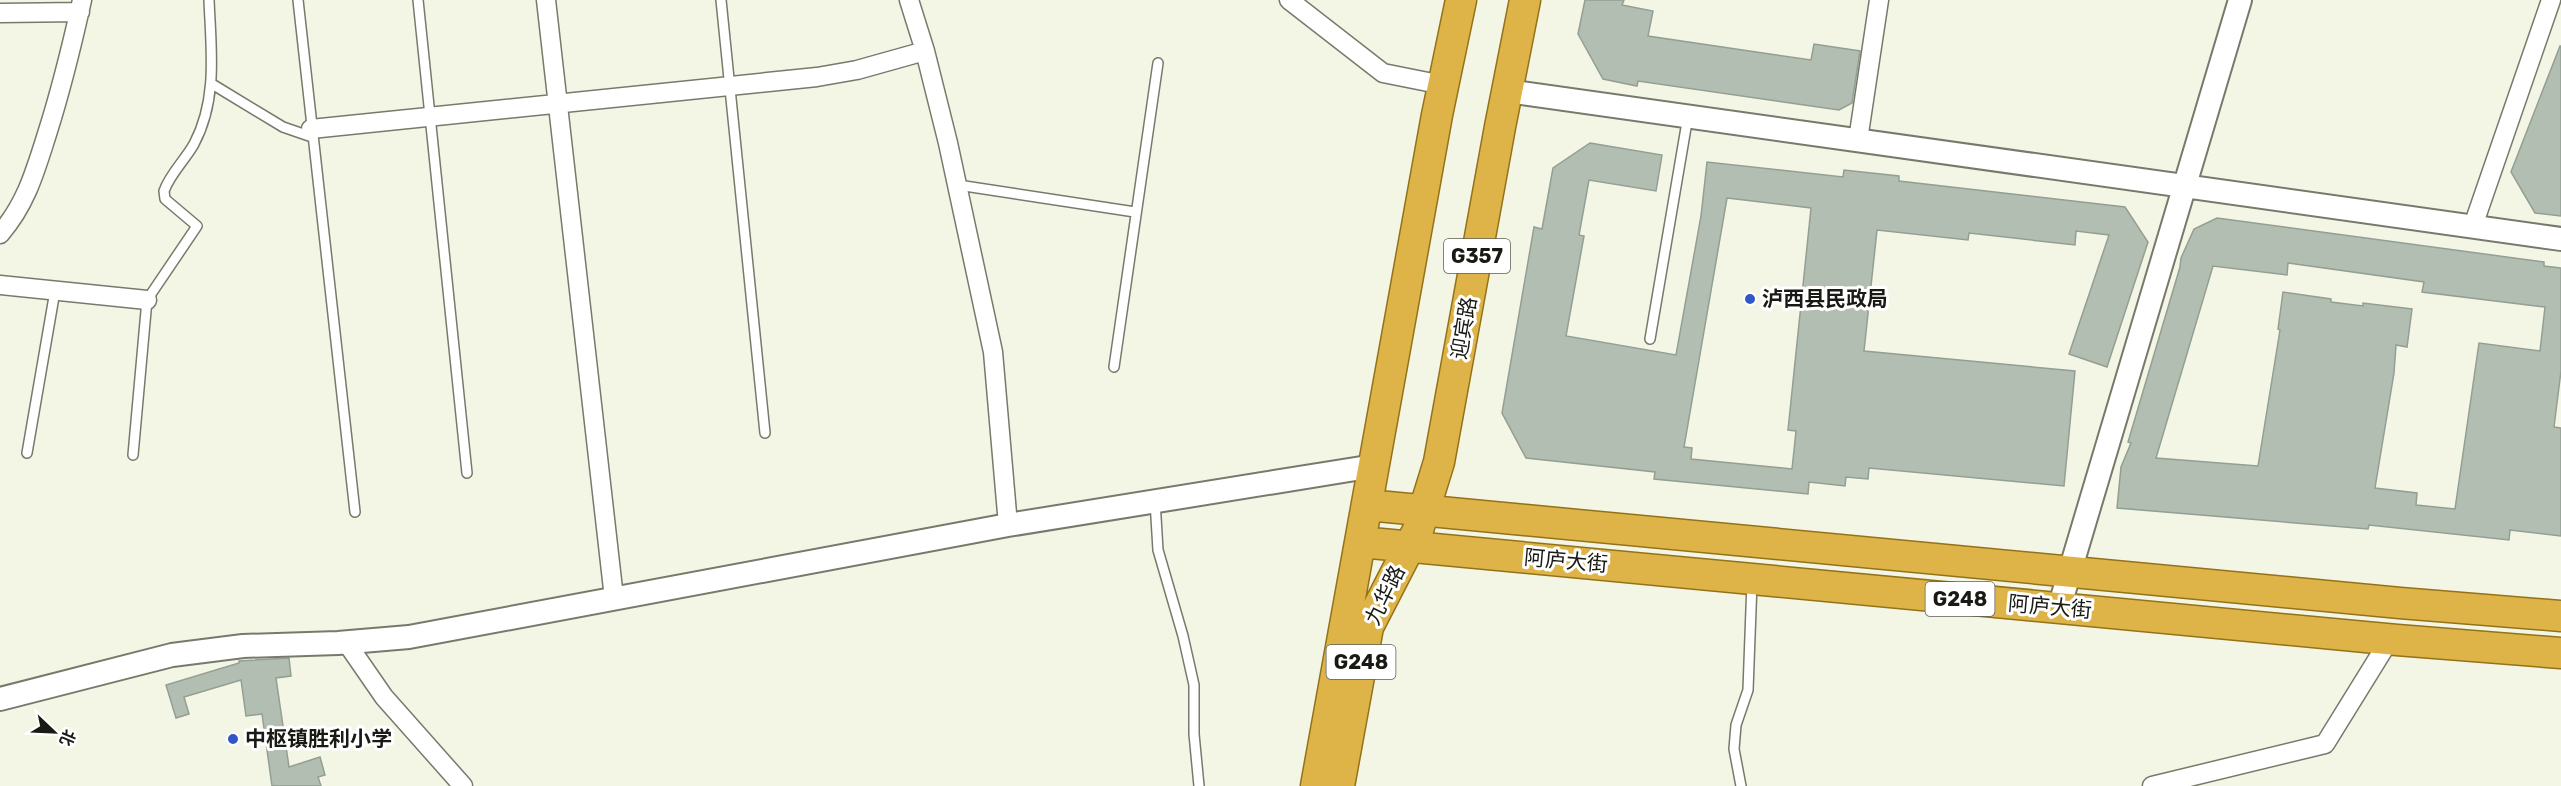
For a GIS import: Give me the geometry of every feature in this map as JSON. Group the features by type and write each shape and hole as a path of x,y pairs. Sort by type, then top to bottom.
{"highway":[{"name":"G357","path":"1367,505 1443,85 1461,0"},
{"name":"迎宾路","path":"1409,546 1425,510 1445,434 1507,91 1526,0"},
{"name":"G248","path":"1360,542 1367,505 2561,616"},
{"name":"阿庐大街","path":"1360,542 2561,653"},
{"name":"九华路","path":"1316,786 1360,542"},
{"name":"九华路","path":"1339,786 1368,627 1409,546"}],"street":[{"path":"546,0 614,598"},
{"path":"909,0 925,51 958,185 993,352 1008,525"},
{"path":"1289,0 1383,73 1443,85"},
{"path":"1858,140 1879,0"},
{"path":"2059,608 2241,0"},
{"path":"2472,226 2551,0"},
{"path":"0,13 81,6 59,95 31,187 15,216 0,234"},
{"path":"311,133 430,117 730,87 857,70 925,51"},
{"path":"1507,91 2561,239"},
{"path":"0,285 147,300"},
{"path":"0,699 172,655 243,646 409,637 1008,525 1374,466"},
{"path":"2151,786 2325,744 2390,639"},
{"path":"346,642 384,697 463,786"}],"lane":[{"path":"133,455 147,300 197,226 165,200 164,191 193,145 202,125 212,84 209,0"},
{"path":"298,0 355,512"},
{"path":"418,0 467,473"},
{"path":"721,0 765,434"},
{"path":"1114,367 1158,63"},
{"path":"212,84 283,127 311,133"},
{"path":"1650,339 1688,116"},
{"path":"958,185 1135,212"},
{"path":"27,453 55,291"},
{"path":"1155,501 1158,550 1194,685 1194,734 1199,786"},
{"path":"1741,786 1734,749 1736,725 1748,690 1752,579"}],"building":[{"path":"1585,0 1624,0 1622,5 1653,11 1648,36 1811,60 1814,44 1860,51 1852,103 1839,110 1638,81 1637,86 1603,79 1578,34"},
{"path":"2560,46 2561,216 2535,213 2511,172"},
{"path":"1590,143 1662,155 1656,191 1589,180 1579,235 1584,236 1566,336 1676,355 1701,216 1707,162 1843,177 1844,170 1899,176 1899,181 2125,207 2148,242 2107,367 2069,354 2109,235 2076,231 2075,245 1969,233 1968,240 1877,230 1864,351 2075,371 2064,486 1869,468 1868,479 1846,477 1845,486 1809,482 1808,494 1654,479 1655,472 1526,458 1502,413 1534,227 1542,229 1553,168","holes":["1727,198 1811,208 1788,430 1796,431 1792,469 1691,459 1692,448 1684,447"]},
{"path":"2217,218 2544,262 2544,266 2561,268 2561,371 2554,427 2561,428 2561,536 2510,530 2509,540 2369,525 2368,529 2117,508 2121,467 2131,443 2128,442 2181,258 2194,229","holes":["2288,263 2424,282 2422,292 2545,307 2540,351 2479,343 2455,509 2416,505 2417,493 2375,488 2394,373 2396,345 2407,347 2412,309 2331,302 2331,299 2283,292 2278,329 2280,330 2258,466 2156,458 2213,266 2287,275"]},
{"path":"289,658 291,676 276,678 289,767 320,757 325,775 318,777 321,786 272,786 262,714 246,716 241,680 184,697 189,714 176,718 166,685 239,663 239,661"}],"place":[{"name":"泸西县民政局","path":"1750,299"},
{"name":"中枢镇胜利小学","path":"233,739"}]}
